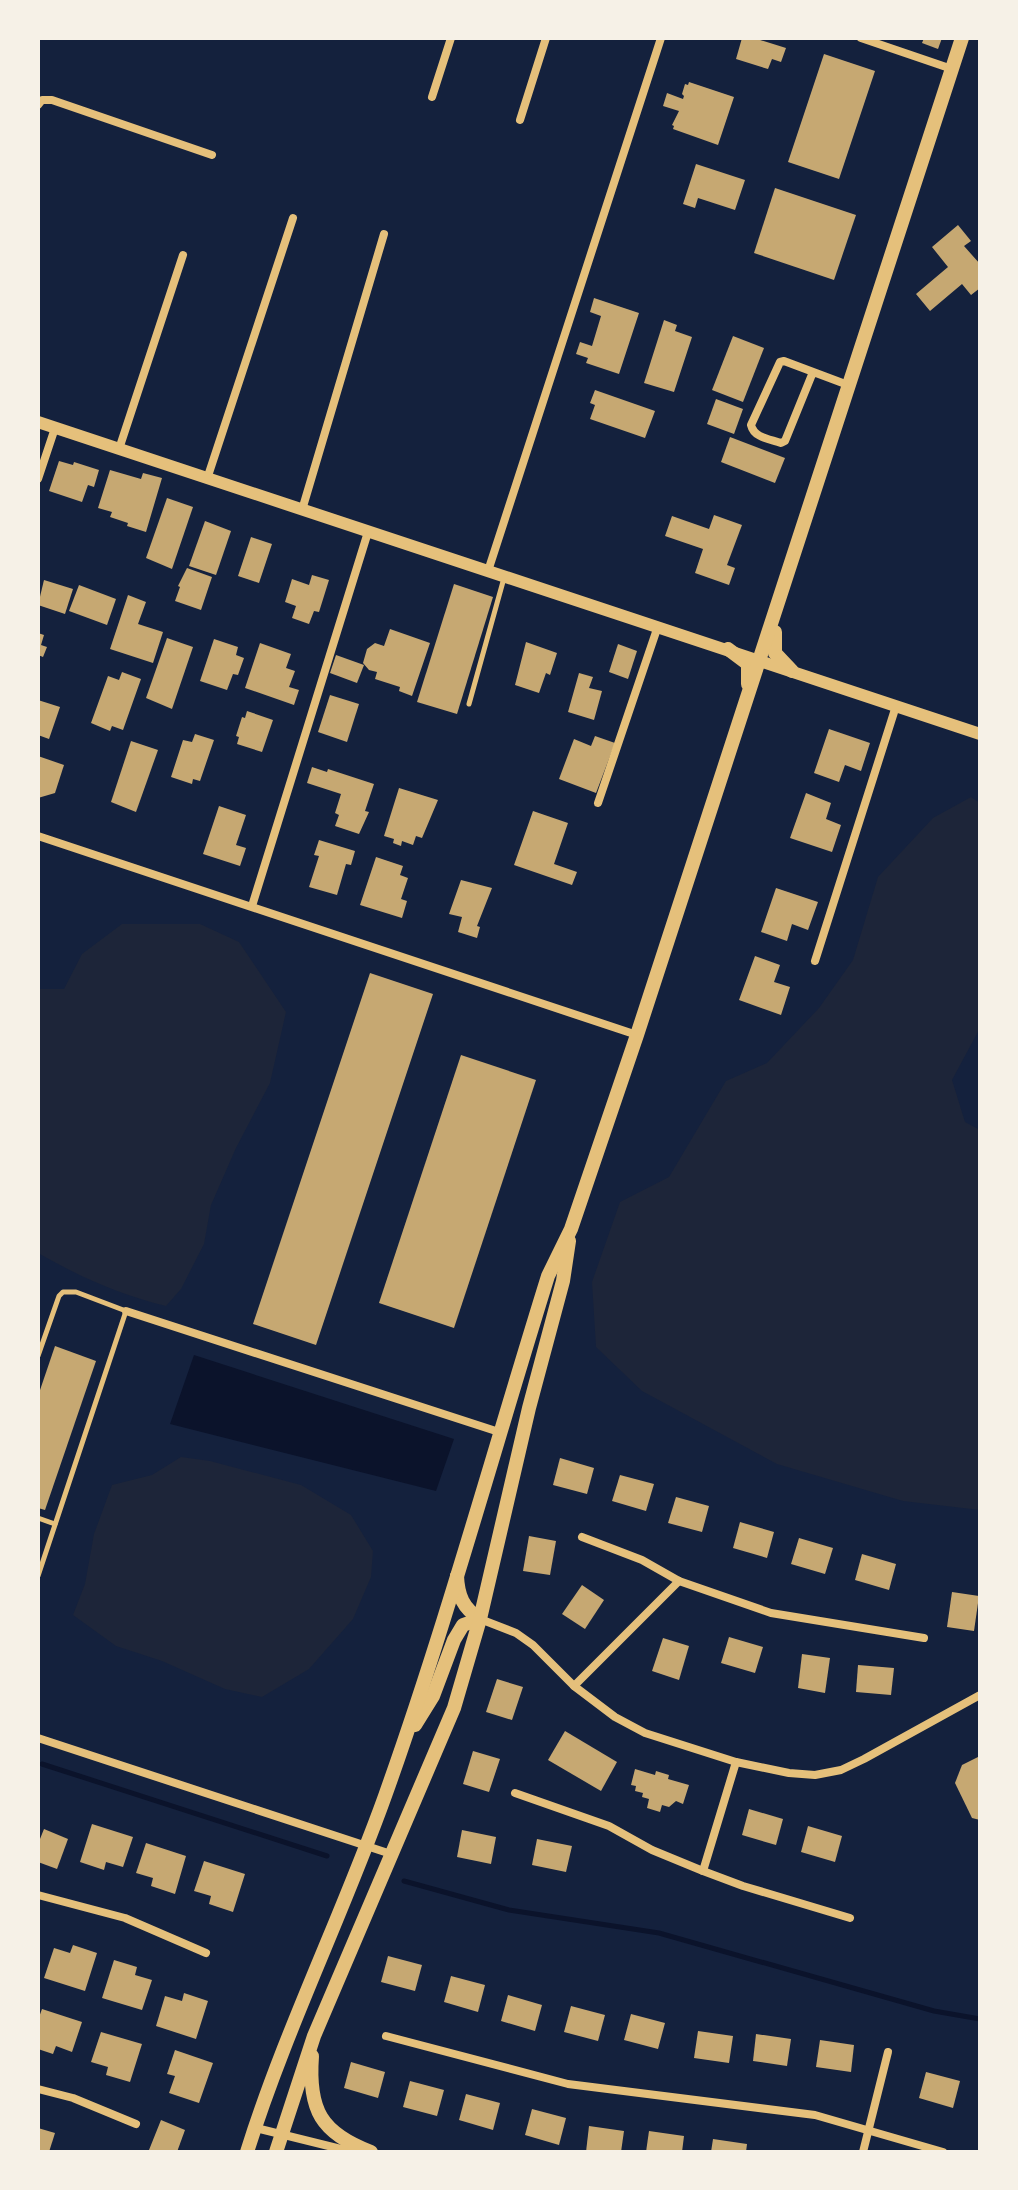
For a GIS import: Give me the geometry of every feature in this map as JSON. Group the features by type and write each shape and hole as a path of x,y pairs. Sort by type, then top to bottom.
{"main road":[{"path":"247,2152 403,1746 548,1276 571,1229 637,1035 962,38"},
{"path":"776,616 775,653 792,671"},
{"path":"728,649 744,660 749,670 749,681 738,715 738,731"},
{"path":"276,2152 314,2036 454,1708 480,1619 529,1408 563,1281 571,1229"},
{"path":"457,1571 461,1601 469,1612 480,1619"},
{"path":"403,1746 433,1696 458,1632 468,1621 480,1619"},
{"path":"314,2036 312,2088 320,2118 341,2139 371,2152"}],"street":[{"path":"432,97 451,38"},
{"path":"520,120 546,38"},
{"path":"488,571 661,38"},
{"path":"861,38 952,69"},
{"path":"38,105 42,100 52,100 212,155"},
{"path":"207,479 293,218"},
{"path":"302,510 384,234"},
{"path":"119,449 183,255"},
{"path":"813,372 785,441 781,443 757,435 751,425 776,365 784,361 848,385"},
{"path":"38,422 980,734"},
{"path":"38,479 55,428"},
{"path":"252,906 368,532"},
{"path":"598,803 658,626"},
{"path":"815,961 896,706"},
{"path":"38,836 637,1035"},
{"path":"126,1311 499,1432"},
{"path":"582,1537 642,1560 679,1581 771,1613 924,1638"},
{"path":"574,1686 679,1581"},
{"path":"480,1619 516,1633 533,1645 574,1686 615,1717 645,1733 736,1762 789,1773 815,1775 841,1770 980,1695"},
{"path":"38,1738 391,1854"},
{"path":"703,1871 736,1762"},
{"path":"515,1793 609,1826 652,1850 743,1886 850,1918"},
{"path":"38,1895 125,1918 206,1953"},
{"path":"386,2036 568,2084 815,2115 943,2152"},
{"path":"863,2152 888,2052"},
{"path":"38,2089 73,2098 136,2124"},
{"path":"256,2128 353,2152"}],"lane":[{"path":"469,704 504,576"},
{"path":"38,1356 63,1292 76,1292 126,1311 38,1576"},
{"path":"38,1518 55,1524"}],"shaded area":[{"path":"971,797 980,803 980,1028 952,1080 965,1122 980,1130 980,1510 903,1501 777,1464 642,1391 596,1347 592,1282 620,1202 669,1177 726,1081 767,1063 819,1008 853,960 878,877 933,818"},
{"path":"122,924 200,924 239,942 286,1012 270,1083 211,1205 204,1244 181,1289 166,1306 100,1284 38,1253 38,989 64,989 82,954"},
{"path":"194,1355 454,1439 436,1491 170,1424"},
{"path":"181,1457 210,1461 301,1485 351,1515 373,1551 371,1577 353,1619 309,1669 262,1697 225,1689 162,1661 116,1646 73,1615 85,1584 94,1534 112,1485 152,1475"}],"building":[{"path":"742,38 754,38 786,48 781,62 772,59 768,69 736,59"},
{"path":"924,38 942,38 938,49 922,43"},
{"path":"824,54 875,71 839,179 788,162"},
{"path":"689,82 734,97 718,145 673,129 679,111 663,106 667,93 683,99 685,84"},
{"path":"696,164 745,180 735,210 698,198 695,208 683,204"},
{"path":"775,188 856,215 834,280 754,253"},
{"path":"958,225 971,241 964,246 980,264 980,288 971,295 962,284 930,311 916,294 948,267 932,247"},
{"path":"594,298 639,313 619,374 586,363 588,358 576,354 580,342 592,346 601,316 590,312"},
{"path":"664,320 677,325 675,331 692,337 674,392 644,383"},
{"path":"733,336 764,348 743,402 712,390"},
{"path":"595,390 655,411 645,438 590,419 595,405 590,403"},
{"path":"716,399 743,409 734,434 707,424"},
{"path":"730,437 785,458 775,483 721,462"},
{"path":"59,461 99,470 94,487 88,485 82,502 49,491"},
{"path":"110,470 141,479 143,473 162,478 146,532 127,526 128,523 110,517 112,512 98,508"},
{"path":"167,498 193,507 172,569 146,558"},
{"path":"714,515 742,525 727,565 735,568 729,585 695,573 703,549 665,536 672,516 709,529"},
{"path":"205,521 231,531 216,575 189,566"},
{"path":"251,537 272,544 259,583 238,576"},
{"path":"187,568 212,577 201,610 175,601"},
{"path":"312,575 329,580 319,612 314,611 309,624 292,618 296,606 285,602 292,579 309,585"},
{"path":"44,580 73,589 65,614 38,605"},
{"path":"454,584 493,597 457,714 417,702"},
{"path":"79,585 116,599 107,625 69,611"},
{"path":"128,595 146,602 138,624 163,632 153,663 110,649"},
{"path":"390,629 430,643 412,696 399,691 400,687 375,679 377,672 369,670 363,663 367,649 375,643 384,646"},
{"path":"38,633 44,635 41,645 47,647 43,657 38,655"},
{"path":"167,638 193,647 172,709 146,698"},
{"path":"214,639 238,647 236,655 244,658 238,675 233,674 227,690 200,681"},
{"path":"526,642 557,653 550,675 546,673 539,693 515,685"},
{"path":"260,643 291,654 286,668 295,671 289,687 299,690 294,705 245,688"},
{"path":"618,644 637,651 628,679 609,672"},
{"path":"336,655 364,665 357,683 330,673"},
{"path":"122,672 141,679 123,730 112,726 110,731 91,723 108,676 119,680"},
{"path":"579,673 593,677 589,688 602,691 594,720 568,712"},
{"path":"330,695 359,704 347,742 318,732"},
{"path":"38,700 60,707 49,739 38,735"},
{"path":"247,711 273,720 262,752 237,744 239,737 236,736"},
{"path":"829,729 870,743 861,771 845,765 839,782 814,773"},
{"path":"195,734 214,740 200,781 193,779 192,784 171,777 183,740 192,742"},
{"path":"595,736 615,743 596,793 559,779 574,739 591,746"},
{"path":"131,741 158,750 136,812 111,802"},
{"path":"38,756 64,765 55,793 38,798"},
{"path":"312,767 374,784 365,811 369,812 359,834 335,826 341,794 307,783"},
{"path":"399,788 438,800 422,838 416,836 413,845 402,841 401,846 393,843 394,839 384,836"},
{"path":"806,793 831,803 826,819 841,825 832,852 790,838"},
{"path":"219,806 246,815 236,845 246,848 240,866 203,854"},
{"path":"533,811 568,823 554,864 577,872 572,885 514,865"},
{"path":"319,840 355,851 351,865 346,864 337,895 309,887 319,856 314,855"},
{"path":"376,857 403,866 400,875 408,878 401,899 407,901 402,918 360,905"},
{"path":"461,880 492,888 477,926 480,927 477,938 458,932 462,917 449,914"},
{"path":"776,888 818,902 808,930 792,924 787,941 761,932"},
{"path":"755,956 780,965 774,982 790,987 781,1015 739,1000"},
{"path":"370,973 433,994 316,1345 253,1324"},
{"path":"461,1055 536,1080 454,1328 379,1303"},
{"path":"55,1346 96,1361 45,1510 38,1508 38,1396"},
{"path":"560,1458 594,1468 587,1494 553,1485"},
{"path":"620,1475 654,1484 646,1511 612,1501"},
{"path":"676,1497 709,1506 702,1532 668,1523"},
{"path":"740,1522 774,1532 767,1558 733,1548"},
{"path":"529,1536 556,1541 550,1575 523,1571"},
{"path":"799,1538 833,1548 825,1574 791,1564"},
{"path":"862,1554 896,1564 889,1590 855,1580"},
{"path":"582,1585 604,1600 585,1629 562,1614"},
{"path":"952,1592 979,1596 974,1631 947,1627"},
{"path":"729,1637 763,1647 755,1673 721,1663"},
{"path":"663,1638 689,1646 679,1680 652,1671"},
{"path":"802,1654 830,1658 825,1693 798,1688"},
{"path":"858,1665 894,1668 891,1695 856,1692"},
{"path":"497,1679 523,1687 512,1720 486,1712"},
{"path":"565,1731 617,1762 601,1791 548,1760"},
{"path":"473,1751 500,1759 489,1792 463,1784"},
{"path":"980,1756 980,1820 972,1818 955,1783 962,1765"},
{"path":"635,1769 655,1775 656,1771 669,1775 668,1779 689,1785 683,1804 676,1801 669,1807 662,1805 660,1812 647,1808 649,1799 642,1797 643,1793 635,1791 636,1786 631,1785"},
{"path":"749,1809 783,1819 776,1845 742,1835"},
{"path":"92,1824 133,1837 123,1867 106,1862 104,1870 80,1862"},
{"path":"808,1826 842,1836 835,1862 801,1852"},
{"path":"44,1829 68,1839 57,1869 38,1862 38,1844"},
{"path":"462,1830 496,1837 491,1864 457,1857"},
{"path":"537,1839 572,1846 566,1872 532,1865"},
{"path":"146,1843 186,1856 175,1894 151,1886 153,1878 136,1873"},
{"path":"204,1861 245,1874 233,1912 209,1904 211,1896 194,1891"},
{"path":"73,1945 97,1953 85,1991 44,1978 54,1948 70,1953"},
{"path":"388,1956 422,1965 415,1991 381,1982"},
{"path":"114,1960 137,1967 135,1975 152,1980 142,2010 102,1998"},
{"path":"451,1976 485,1985 478,2012 444,2002"},
{"path":"184,1993 208,2001 196,2039 156,2026 165,1996 182,2001"},
{"path":"508,1995 542,2005 535,2031 501,2021"},
{"path":"571,2006 605,2015 598,2041 564,2032"},
{"path":"42,2009 82,2022 72,2052 56,2046 53,2054 38,2049 38,2020"},
{"path":"631,2014 665,2023 658,2049 624,2040"},
{"path":"698,2031 733,2036 729,2063 694,2058"},
{"path":"101,2032 142,2044 130,2082 106,2075 108,2067 91,2062"},
{"path":"756,2034 791,2039 787,2066 753,2061"},
{"path":"820,2040 854,2045 851,2072 816,2067"},
{"path":"175,2050 213,2063 199,2103 169,2093 175,2076 167,2074"},
{"path":"351,2062 385,2072 378,2098 344,2088"},
{"path":"926,2072 960,2081 953,2108 919,2098"},
{"path":"410,2081 444,2090 437,2116 403,2107"},
{"path":"466,2094 500,2103 493,2130 459,2120"},
{"path":"532,2109 566,2118 559,2145 525,2135"},
{"path":"161,2120 185,2130 177,2152 149,2150"},
{"path":"589,2126 624,2131 621,2152 586,2152"},
{"path":"38,2128 55,2133 49,2152 38,2152"},
{"path":"649,2131 684,2136 682,2152 646,2152"},
{"path":"713,2139 747,2144 746,2152 711,2152"}],"waterway":[{"path":"42,1764 327,1856"},
{"path":"404,1881 509,1910 659,1933 934,2011 980,2019"}]}
